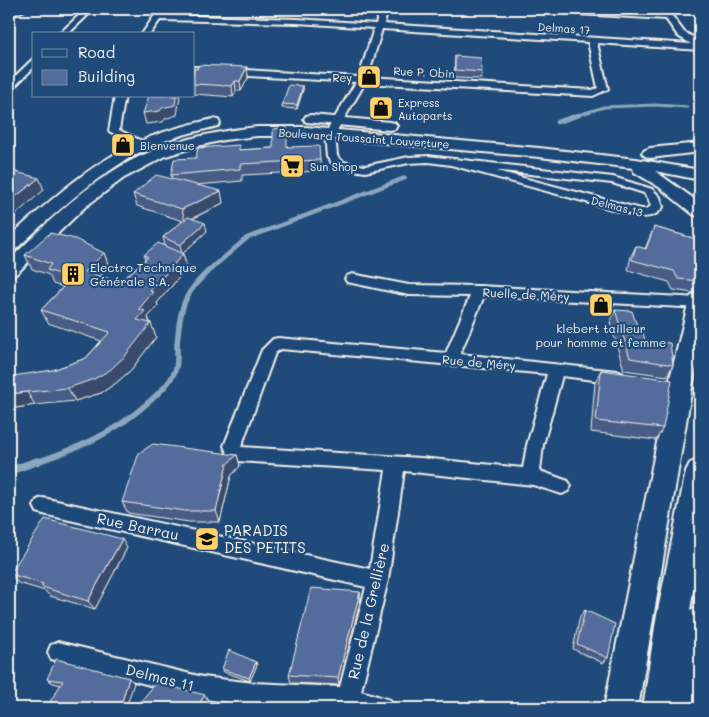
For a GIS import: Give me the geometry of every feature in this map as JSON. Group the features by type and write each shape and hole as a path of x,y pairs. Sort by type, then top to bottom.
{"main road":[{"name":"Boulevard Toussaint Louverture","path":"9,246 83,181 142,145 197,126 232,120 271,118 340,120 550,140 650,153 700,164"},
{"name":"Boulevard Toussaint Louverture","path":"9,270 61,221 114,176 160,153 199,140 249,132 290,131 571,154 664,167 700,176"},
{"path":"650,153 700,147"},
{"path":"624,162 665,184 700,211"},
{"path":"621,708 672,386 700,301"},
{"path":"660,708 672,620 700,471"},
{"path":"689,708 700,622"}],"street":[{"path":"9,15 23,9"},
{"path":"66,32 90,9"},
{"path":"147,32 164,9"},
{"path":"330,134 364,80 384,9"},
{"path":"526,9 669,17"},
{"path":"662,9 677,31 686,39 700,46"},
{"name":"Delmas 17","path":"157,17 297,21 592,41 700,46"},
{"name":"Rue P. Obin","path":"195,70 598,92 603,89 592,41"},
{"path":"9,87 32,64"},
{"path":"120,98 114,130 142,145"},
{"name":"Delmas 13","path":"330,134 332,157 339,165 353,169 365,170 409,160 428,159 613,180 648,191 654,196 657,207 650,213 641,213 455,163"},
{"name":"Ruelle de Méry","path":"352,278 409,290 479,291 700,301"},
{"path":"451,359 479,291"},
{"name":"Rue de Méry","path":"396,464 236,454 233,452 232,446 269,350 278,343 556,369 630,378"},
{"path":"530,477 535,445 556,369"},
{"path":"396,464 530,477 562,486"},
{"name":"Rue de la Grellière","path":"348,698 378,580 396,464"},
{"name":"Rue Barrau","path":"43,506 378,580"},
{"name":"Delmas 11","path":"58,652 203,688 254,694 348,698 382,708"}],"building":[{"path":"455,56 481,58 482,72 455,70"},
{"path":"199,65 247,67 240,81 235,81 232,86 195,84 195,69"},
{"path":"289,85 303,86 297,105 282,104"},
{"path":"148,98 176,98 175,105 162,108 160,111 143,113"},
{"path":"287,128 287,147 319,146 320,160 240,164 240,169 171,175 174,159 196,158 198,148 239,145 239,150 273,148 273,129"},
{"path":"12,171 39,178 9,202 9,174"},
{"path":"156,175 221,191 182,209 133,194"},
{"path":"188,217 205,223 180,245 163,237"},
{"path":"654,227 700,240 700,281 678,279 674,271 632,260 636,246 646,249"},
{"path":"50,233 75,239 104,253 85,272 120,282 148,257 144,255 158,243 183,254 150,291 153,292 139,309 145,311 137,320 151,323 125,356 110,370 94,379 68,388 9,394 9,378 53,370 86,358 110,332 41,310 72,278 47,270 51,264 25,255"},
{"path":"615,310 632,311 639,332 643,332 645,341 670,343 673,365 630,358"},
{"path":"601,370 672,380 663,428 596,421"},
{"path":"153,444 237,455 227,464 216,511 185,511 122,502 139,453"},
{"path":"45,519 122,539 88,601 42,587 43,584 10,574"},
{"path":"311,588 360,592 338,678 289,675"},
{"path":"585,610 615,624 608,658 577,644"},
{"path":"229,650 256,662 249,678 222,669"},
{"path":"56,659 129,678 120,708 46,708 63,681 47,679"},
{"path":"156,683 205,695 196,708 135,708"}],"waterway":[{"path":"575,116 604,107 656,105 687,107"},
{"path":"557,122 579,115"},
{"path":"213,267 247,238 405,178"},
{"path":"34,463 82,445 110,431 137,412 164,387 176,368 180,319 185,300 196,284 214,266"},
{"path":"9,471 38,461"}],"place":[{"name":"Rey","path":"369,77"},
{"name":"Express Autoparts","path":"381,108"},
{"name":"Bienvenue","path":"123,145"},
{"name":"Sun Shop","path":"292,166"},
{"name":"Electro Technique Générale S.A.","path":"73,274"},
{"name":"klebert tailleur pour homme et femme","path":"601,305"},
{"name":"PARADIS DES PETITS","path":"207,539"}]}
